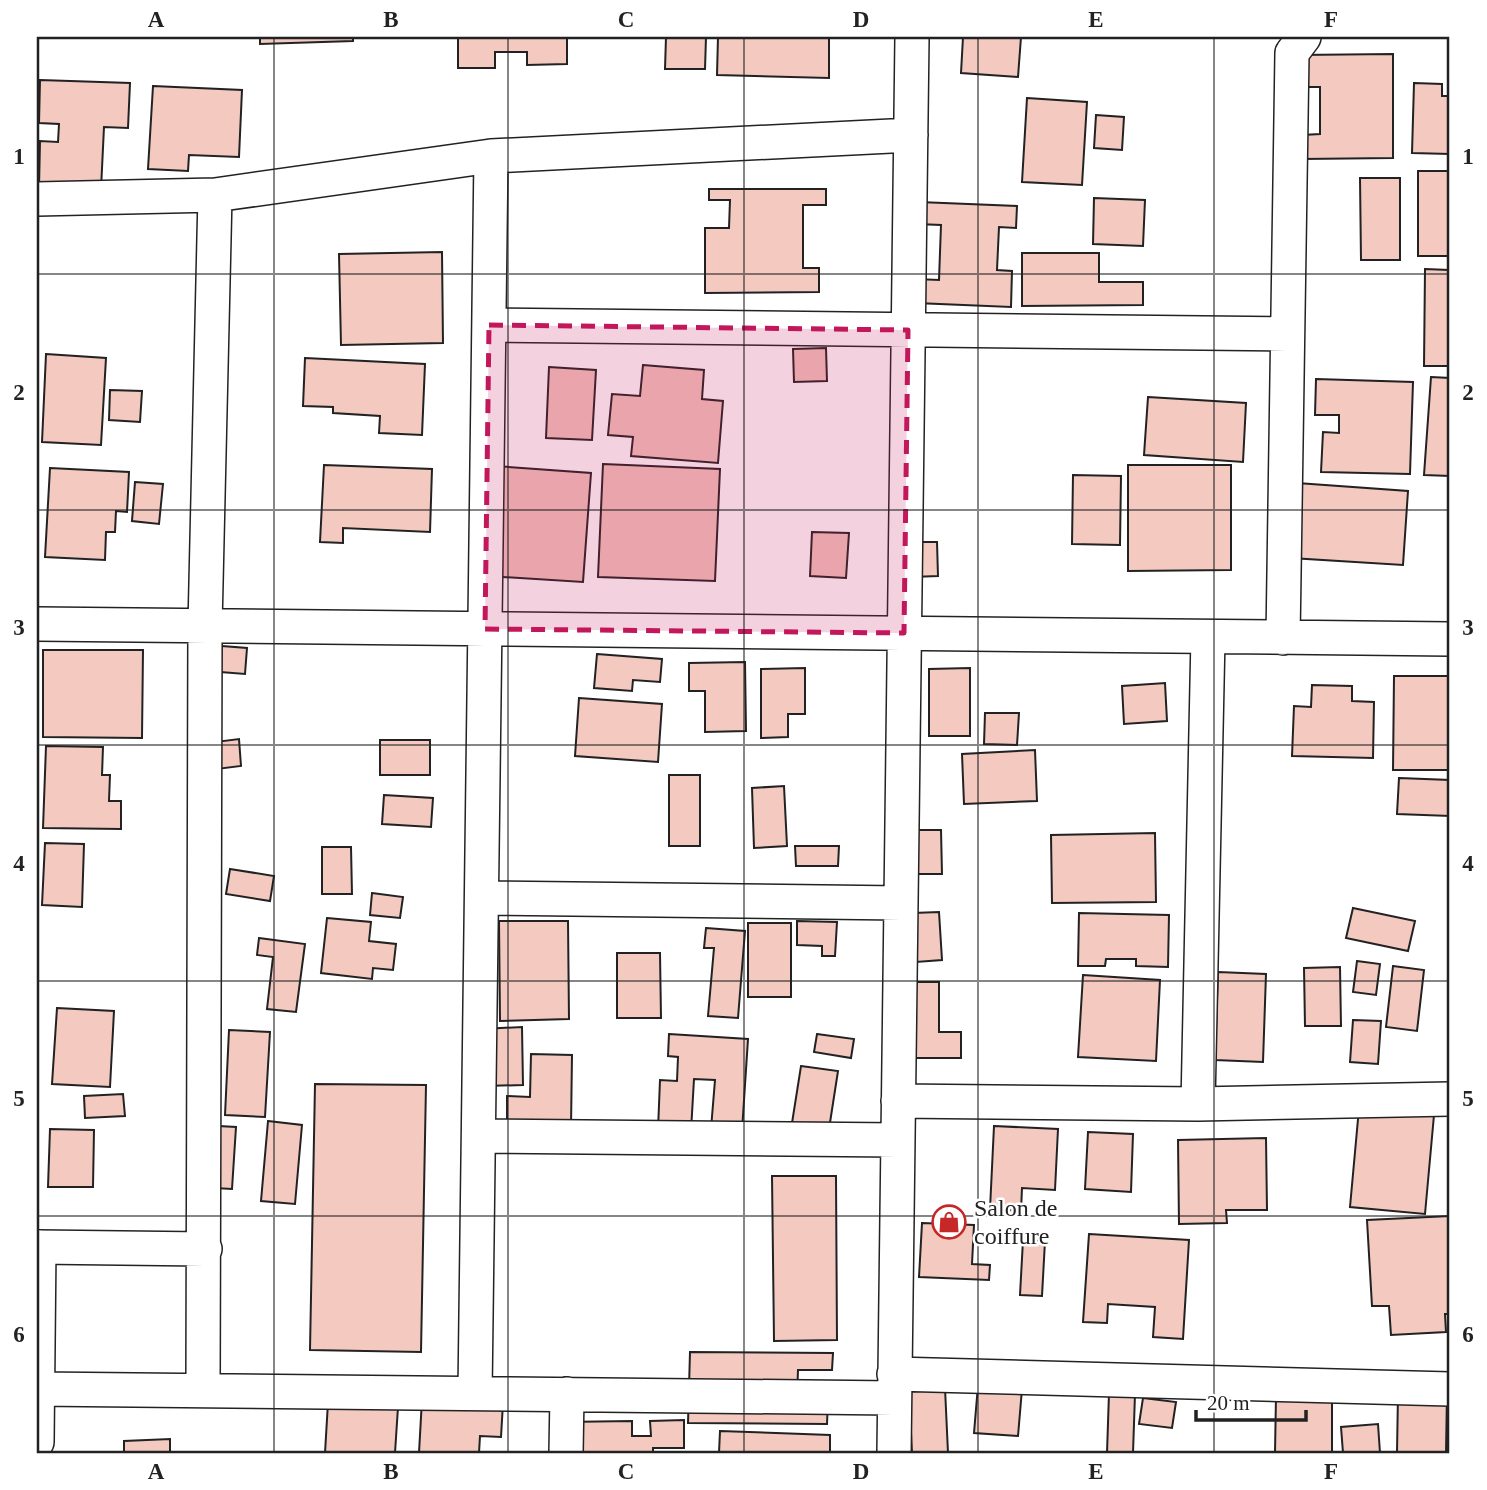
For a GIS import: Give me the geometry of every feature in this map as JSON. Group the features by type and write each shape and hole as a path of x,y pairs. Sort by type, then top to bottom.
{"street":[{"path":"894,1453 912,37"},
{"path":"1283,638 1292,53 1304,37"},
{"path":"37,199 215,195 491,156 911,135"},
{"path":"475,1393 491,156"},
{"path":"203,1390 205,626 215,195"},
{"path":"489,326 1287,334"},
{"path":"37,624 1450,639"},
{"path":"1198,1104 1208,637"},
{"path":"482,898 901,902"},
{"path":"898,1101 1198,1104 1450,1099"},
{"path":"479,1136 898,1140"},
{"path":"37,1442 38,1247 205,1249"},
{"path":"37,1389 567,1394 894,1386 1450,1390"},
{"path":"566,1453 567,1394"}],"highlighted area":[{"path":"489,325 908,330 904,633 485,629"}],"building":[{"path":"260,37 353,37 353,41 260,44"},
{"path":"458,37 567,37 567,64 527,65 527,52 495,52 495,68 458,68"},
{"path":"666,37 706,37 705,69 665,69"},
{"path":"718,37 829,37 829,78 717,75"},
{"path":"963,37 1021,37 1018,77 961,73"},
{"path":"1393,54 1393,158 1302,159 1302,135 1320,134 1320,87 1297,87 1297,55"},
{"path":"40,80 130,83 128,128 104,127 101,189 39,187 40,141 58,142 59,124 39,123"},
{"path":"1414,83 1442,84 1442,96 1450,96 1450,154 1412,153"},
{"path":"153,86 242,90 239,157 189,155 188,171 148,169"},
{"path":"1027,98 1087,102 1082,185 1022,182"},
{"path":"1096,115 1124,117 1122,150 1094,148"},
{"path":"1418,171 1450,171 1450,256 1418,256"},
{"path":"1360,178 1400,178 1400,260 1361,260"},
{"path":"709,189 826,189 826,205 803,205 803,268 819,268 819,292 705,293 705,228 729,228 730,200 709,200"},
{"path":"1094,198 1145,200 1143,246 1093,244"},
{"path":"919,202 1017,206 1016,228 999,227 997,270 1012,271 1011,307 916,303 916,279 939,280 941,225 917,224"},
{"path":"442,252 443,343 341,345 339,254"},
{"path":"1022,253 1099,253 1099,282 1143,282 1143,305 1022,306"},
{"path":"1425,269 1449,270 1450,366 1424,366"},
{"path":"826,348 827,381 794,382 793,349"},
{"path":"46,354 106,358 101,445 42,442"},
{"path":"305,358 425,364 422,435 379,433 380,416 333,413 333,407 303,406"},
{"path":"643,365 704,370 702,399 723,401 718,463 631,456 633,437 608,435 612,394 640,396"},
{"path":"549,367 596,370 592,440 546,438"},
{"path":"1431,377 1450,378 1450,476 1424,475"},
{"path":"1316,379 1413,382 1410,474 1321,472 1323,432 1339,433 1339,415 1315,415"},
{"path":"110,390 142,391 140,422 109,420"},
{"path":"1148,397 1246,403 1243,462 1144,455"},
{"path":"603,464 720,469 715,581 598,577"},
{"path":"324,465 432,469 430,532 343,528 343,543 320,542"},
{"path":"1128,465 1231,465 1231,570 1128,571"},
{"path":"496,466 591,473 583,582 488,576"},
{"path":"50,468 129,472 127,512 116,511 115,532 106,532 105,560 45,557"},
{"path":"1073,475 1121,476 1120,545 1072,544"},
{"path":"135,482 163,484 159,524 132,521"},
{"path":"1297,483 1408,491 1403,565 1291,558"},
{"path":"812,532 849,533 846,578 810,576"},
{"path":"912,542 937,542 938,576 912,577"},
{"path":"209,645 247,648 245,674 208,671"},
{"path":"43,650 143,650 142,738 43,737"},
{"path":"597,654 662,659 660,682 633,680 632,691 594,688"},
{"path":"745,662 746,731 705,732 705,691 689,691 689,663"},
{"path":"805,668 805,714 788,714 788,737 761,738 761,669"},
{"path":"970,668 970,736 929,736 929,669"},
{"path":"1394,676 1450,676 1450,770 1393,770"},
{"path":"1165,683 1167,721 1124,724 1122,686"},
{"path":"1312,685 1352,686 1352,701 1374,702 1373,758 1292,756 1294,706 1311,707"},
{"path":"579,698 662,704 658,762 575,756"},
{"path":"985,713 1019,713 1017,745 984,744"},
{"path":"239,739 241,766 217,769 215,742"},
{"path":"380,740 430,740 430,775 380,775"},
{"path":"46,746 103,747 102,775 110,775 109,801 121,801 121,829 43,828"},
{"path":"1035,750 1037,801 964,804 962,754"},
{"path":"669,775 700,775 700,846 669,846"},
{"path":"1399,778 1450,780 1450,816 1397,814"},
{"path":"784,786 787,846 754,848 752,788"},
{"path":"384,795 433,798 431,827 382,824"},
{"path":"917,830 941,830 942,874 917,874"},
{"path":"1155,833 1156,902 1052,903 1051,835"},
{"path":"45,843 84,844 82,907 42,905"},
{"path":"795,846 839,846 838,866 796,866"},
{"path":"322,847 351,847 352,894 322,894"},
{"path":"230,869 274,876 270,901 226,894"},
{"path":"372,893 403,897 400,918 370,915"},
{"path":"1353,908 1415,921 1408,951 1346,938"},
{"path":"939,912 942,960 916,962 913,913"},
{"path":"1079,913 1169,915 1168,967 1136,966 1136,959 1106,959 1105,966 1078,966"},
{"path":"327,918 371,922 369,941 396,944 393,970 373,968 372,979 321,973"},
{"path":"499,921 568,921 569,1019 500,1021"},
{"path":"797,921 837,922 835,956 822,956 822,946 797,945"},
{"path":"748,923 791,923 791,997 748,997"},
{"path":"706,928 745,931 738,1018 708,1016 714,948 704,948"},
{"path":"259,938 305,944 296,1012 267,1009 273,957 257,955"},
{"path":"617,953 660,953 661,1018 617,1018"},
{"path":"1357,961 1380,964 1376,995 1353,992"},
{"path":"1393,966 1424,970 1417,1031 1386,1027"},
{"path":"1340,967 1341,1026 1305,1026 1304,968"},
{"path":"1218,972 1266,974 1263,1062 1215,1060"},
{"path":"1083,975 1160,980 1156,1061 1078,1057"},
{"path":"910,982 939,982 939,1032 961,1032 961,1058 910,1058"},
{"path":"57,1008 114,1011 110,1087 52,1084"},
{"path":"1353,1020 1381,1021 1378,1064 1350,1062"},
{"path":"522,1027 523,1085 485,1086 483,1029"},
{"path":"229,1030 270,1032 265,1117 225,1115"},
{"path":"669,1034 748,1039 742,1131 711,1129 715,1080 694,1079 691,1131 658,1130 660,1080 677,1081 678,1057 668,1056"},
{"path":"817,1034 854,1039 851,1058 814,1052"},
{"path":"531,1054 572,1055 571,1127 507,1126 507,1096 530,1097"},
{"path":"801,1066 838,1071 829,1129 792,1123"},
{"path":"315,1084 426,1085 421,1352 310,1350"},
{"path":"123,1094 125,1116 85,1118 84,1096"},
{"path":"1359,1108 1434,1115 1425,1214 1350,1207"},
{"path":"268,1121 302,1125 295,1204 261,1201"},
{"path":"200,1125 236,1127 232,1189 196,1187"},
{"path":"994,1126 1058,1129 1055,1190 1022,1188 1021,1211 990,1209"},
{"path":"50,1129 94,1130 93,1187 48,1187"},
{"path":"1088,1132 1133,1134 1131,1192 1085,1189"},
{"path":"1266,1138 1267,1210 1226,1210 1227,1223 1179,1224 1178,1140"},
{"path":"772,1176 836,1176 837,1340 774,1341"},
{"path":"1450,1216 1450,1314 1445,1314 1446,1332 1391,1335 1389,1306 1372,1306 1367,1220"},
{"path":"922,1223 974,1225 972,1264 990,1265 989,1280 919,1277"},
{"path":"1089,1234 1189,1240 1183,1339 1153,1337 1155,1307 1108,1304 1107,1323 1083,1322"},
{"path":"1023,1240 1045,1241 1042,1296 1020,1295"},
{"path":"690,1352 833,1353 832,1370 798,1370 797,1399 828,1400 827,1424 688,1423"},
{"path":"978,1385 1022,1389 1018,1436 974,1433"},
{"path":"945,1388 948,1453 912,1453 909,1390"},
{"path":"1109,1393 1135,1394 1133,1453 1107,1453"},
{"path":"1398,1393 1447,1393 1446,1453 1397,1453"},
{"path":"1276,1396 1332,1396 1332,1453 1275,1453"},
{"path":"1143,1398 1176,1402 1172,1428 1139,1424"},
{"path":"422,1399 503,1403 501,1437 480,1436 479,1453 419,1453"},
{"path":"328,1402 398,1407 395,1453 325,1453"},
{"path":"684,1420 684,1448 653,1448 653,1453 563,1453 563,1422 632,1421 632,1436 651,1436 650,1421"},
{"path":"1378,1424 1380,1453 1343,1453 1341,1427"},
{"path":"720,1431 830,1435 830,1453 719,1453"},
{"path":"170,1439 170,1453 124,1453 124,1441"}],"place":[{"name":"Salon de coiffure","path":"949,1222"}]}
